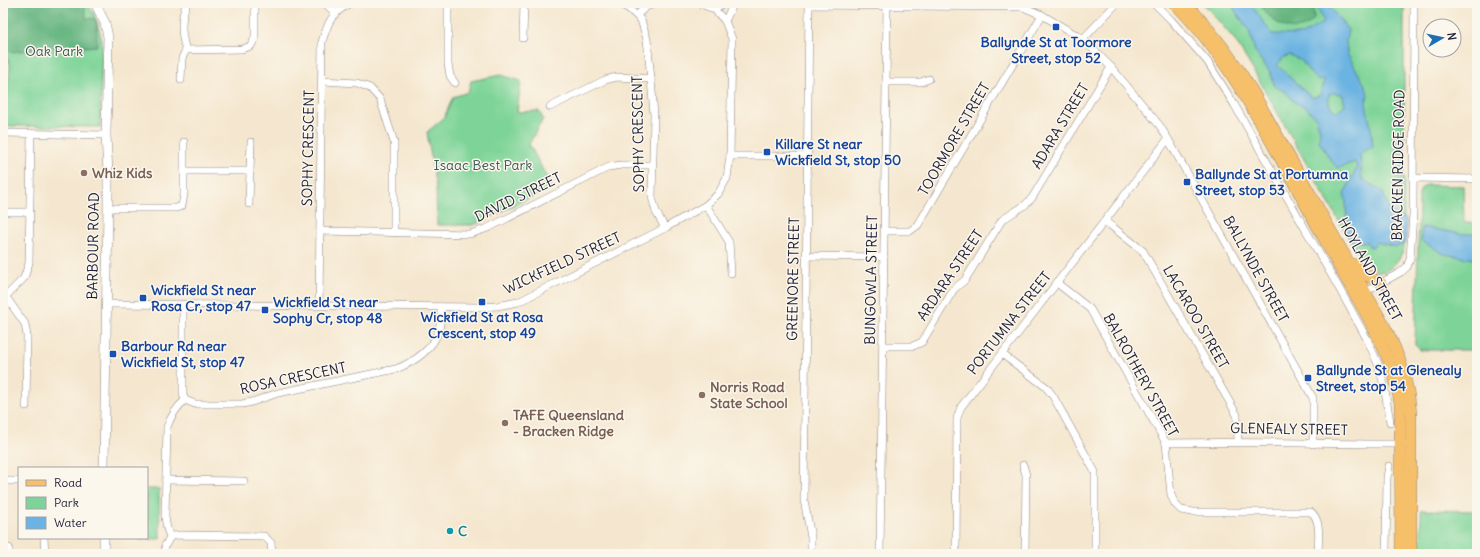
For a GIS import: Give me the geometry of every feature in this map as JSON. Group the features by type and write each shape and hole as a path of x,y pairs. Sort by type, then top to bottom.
{"main road":[{"name":"HOYLAND STREET","path":"1174,3 1204,36 1233,75 1308,208 1361,295 1394,344 1402,366 1410,404 1406,444"},
{"name":"HOYLAND STREET","path":"1186,3 1216,37 1242,73 1350,264 1361,295 1388,356 1398,394 1406,444"},
{"path":"1350,264 1356,265 1370,277 1381,283"},
{"path":"1401,554 1406,444"},
{"path":"1406,444 1411,554"}],"street":[{"name":"BARBOUR ROAD","path":"95,3 105,23 108,37 106,135 108,208 104,467"},
{"path":"181,80 182,58 186,50 183,42 183,12 186,3"},
{"path":"186,50 242,49 251,46 255,38 255,3"},
{"path":"325,3 335,13"},
{"name":"SOPHY CRESCENT","path":"319,305 322,42 328,23 335,13 350,3"},
{"path":"448,3 448,64 450,76 454,83"},
{"path":"523,38 524,3"},
{"path":"617,3 628,8 637,15 646,7 656,3"},
{"name":"WICKFIELD STREET","path":"107,304 441,307 497,306 518,302 665,228 706,205 718,194 727,178 730,156 732,40 725,21 714,9 698,3"},
{"path":"714,9 724,3"},
{"path":"725,21 734,3"},
{"path":"1084,39 1117,3"},
{"path":"1154,3 1207,61 1234,104 1367,339 1382,375 1390,422"},
{"name":"BRACKEN RIDGE ROAD","path":"1361,295 1404,269 1410,259 1413,178 1414,3"},
{"name":"BALLYNDE STREET","path":"809,4 1022,7 1028,8 1042,15 1084,39 1111,67 1160,126 1168,139 1313,398 1313,444"},
{"name":"GREENORE STREET","path":"809,4 804,500 811,537 811,554"},
{"name":"BUNGOWLA STREET","path":"880,554 887,6"},
{"name":"SOPHY CRESCENT","path":"637,15 641,20 645,32 654,115 652,197 656,212 665,228"},
{"name":"TOORMORE STREET","path":"885,231 910,231 918,225 1042,15"},
{"name":"ADARA STREET","path":"1032,198 1111,67"},
{"path":"550,107 605,80 617,77 651,79"},
{"path":"886,82 921,82 929,78"},
{"path":"322,81 357,83 370,88 380,99 394,142 394,233"},
{"path":"3,133 31,135 106,135"},
{"path":"26,406 27,336 25,324 5,298 24,278 29,263 31,135"},
{"name":"PORTUMNA STREET","path":"956,554 957,418 961,407 1168,139"},
{"path":"108,208 176,208 182,206 184,194 184,142"},
{"path":"249,204 251,142"},
{"path":"730,156 807,156"},
{"name":"DAVID STREET","path":"320,231 470,234 479,232 608,167 621,165 652,165"},
{"path":"184,170 250,171"},
{"path":"1413,178 1477,179"},
{"name":"ARDARA STREET","path":"883,346 913,346 922,342 954,289 965,280 1002,220 1025,205 1032,198"},
{"path":"706,205 729,242 731,273"},
{"path":"3,212 29,212"},
{"name":"LACAROO STREET","path":"1105,221 1144,251 1237,415 1238,441"},
{"path":"807,256 884,257"},
{"name":"BALROTHERY STREET","path":"1057,283 1090,309 1166,443 1171,495 1175,504 1181,510 1193,512 1311,512 1318,522 1318,554"},
{"path":"170,537 165,517 167,427 170,417 185,400 182,394 183,304"},
{"name":"ROSA CRESCENT","path":"185,400 195,404 242,404 278,393 396,369 406,365 427,350 436,337 439,329 441,307"},
{"path":"1002,354 1046,387 1053,396 1095,472 1095,554"},
{"path":"1387,399 1398,394"},
{"name":"GLENEALY STREET","path":"1166,443 1238,441 1313,444 1406,444"},
{"path":"1023,465 1026,475 1025,554"},
{"path":"1386,554 1387,478 1389,466"},
{"path":"166,480 244,481"},
{"path":"3,481 18,481"},
{"path":"165,554 165,546 170,537 177,535 264,536 271,543 272,554"},
{"path":"44,539 45,554"},
{"path":"104,539 104,554"}],"green space":[{"name":"Oak Park","path":"3,3 86,3 93,12 98,24 102,43 100,127 4,126 10,66 5,47 3,46"},
{"path":"3,3 84,3 86,18 96,19 97,46 55,49 52,45 43,44 40,49 11,52 3,45"},
{"path":"1203,3 1404,3 1404,249 1400,257 1390,269 1381,272 1377,271 1356,251 1255,73 1234,39"},
{"path":"1260,3 1313,3 1314,19 1307,25 1299,28 1284,26 1270,17"},
{"name":"Isaac Best Park","path":"501,75 521,81 517,112 539,111 543,119 529,144 552,187 472,225 437,225 436,189 427,132 444,118 453,97 468,92 471,81"},
{"path":"1426,185 1463,186 1464,223 1477,223 1477,350 1420,350 1415,345 1419,194 1421,189"},
{"path":"148,489 159,489 160,539 148,539"},
{"path":"1421,510 1477,511 1477,554 1420,554"}],"water":[{"path":"1230,3 1250,3 1272,34 1302,35 1324,22 1315,3 1327,3 1348,30 1346,41 1347,53 1366,87 1368,95 1366,104 1373,147 1364,151 1360,155 1362,179 1383,192 1389,209 1396,217 1406,219 1406,243 1396,247 1376,242 1373,247 1370,247 1366,242 1355,242 1347,235 1346,202 1344,194 1357,168 1355,162 1338,168 1332,163 1319,141 1320,130 1316,118 1307,108 1294,102 1286,92 1275,87 1270,72 1255,52 1249,31","holes":["1290,55 1302,61 1318,81 1324,79 1320,95 1312,98 1277,65 1284,57","1329,94 1342,94 1345,105 1337,112 1332,108 1329,102"]},
{"path":"1422,227 1463,234 1477,234 1477,263 1474,259 1444,254 1421,241"}],"place":[{"name":"Ballynde St at Toormore Street, stop 52","path":"1056,27"},
{"name":"Killare St near Wickfield St, stop 50","path":"767,152"},
{"name":"Whiz Kids","path":"84,173"},
{"name":"Ballynde St at Portumna Street, stop 53","path":"1187,182"},
{"name":"Wickfield St near Rosa Cr, stop 47","path":"143,298"},
{"name":"Wickfield St at Rosa Crescent, stop 49","path":"482,302"},
{"name":"Wickfield St near Sophy Cr, stop 48","path":"265,310"},
{"name":"Barbour Rd near Wickfield St, stop 47","path":"113,354"},
{"name":"Ballynde St at Glenealy Street, stop 54","path":"1308,378"},
{"name":"Norris Road State School","path":"702,395"},
{"name":"TAFE Queensland - Bracken Ridge","path":"505,423"},
{"name":"C","path":"450,531"}]}
